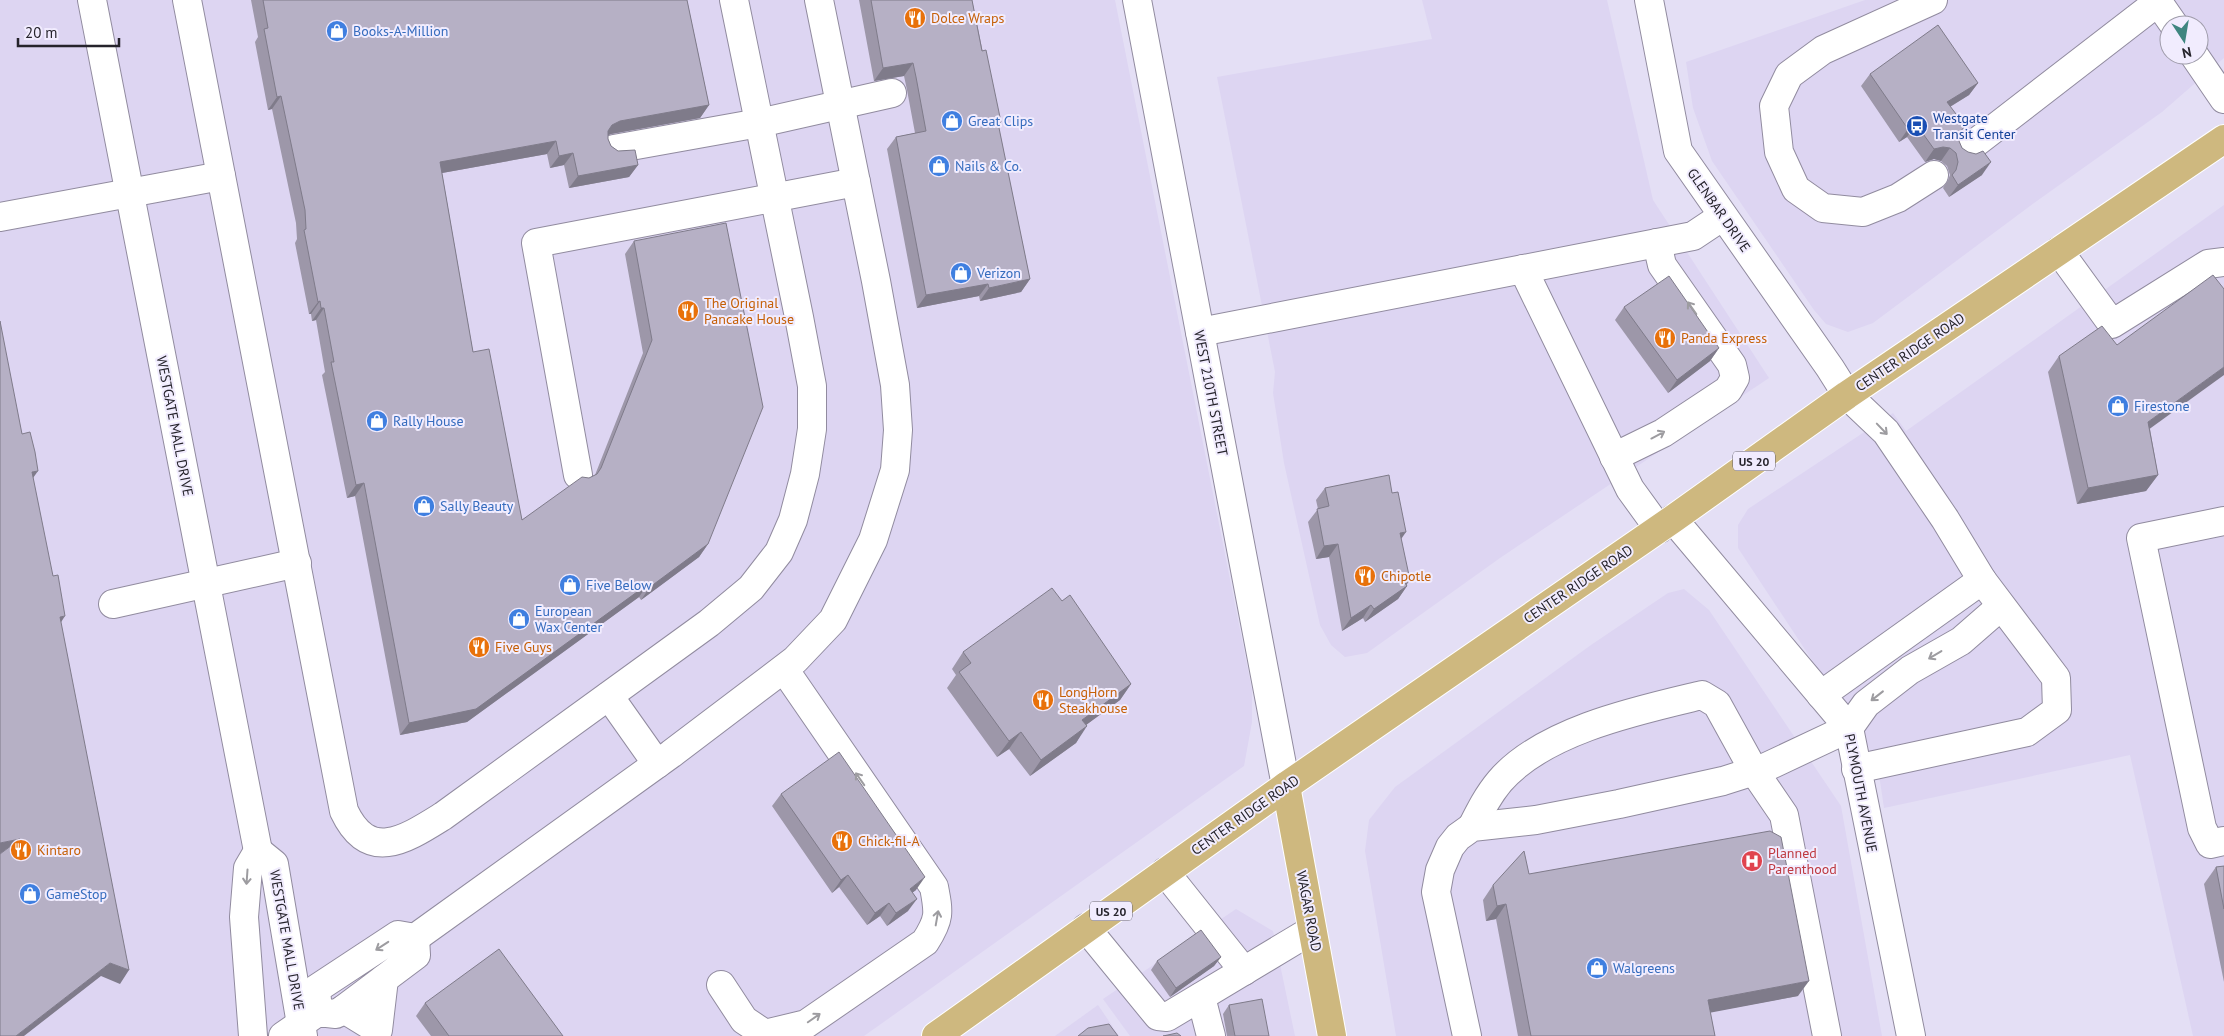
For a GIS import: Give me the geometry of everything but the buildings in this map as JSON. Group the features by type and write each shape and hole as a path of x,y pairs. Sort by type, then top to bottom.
{"main road":[{"name":"CENTER RIDGE ROAD","path":"940,1035 1086,928 1286,786 1666,524 1847,395 2224,139"},
{"name":"WAGAR ROAD","path":"1286,786 1332,1036"}],"street":[{"name":"WESTGATE MALL DRIVE","path":"92,0 258,851 274,864 310,1023"},
{"path":"187,0 344,811 352,826 367,839 387,842 412,835 443,816 710,622 751,588 779,552 793,520 805,474 811,438 812,386 734,0"},
{"path":"310,1023 316,989 398,936 415,938 657,764 784,669 814,642 833,620 846,596 873,540 894,470 898,430 895,385 819,0"},
{"name":"WEST 210TH STREET","path":"1137,0 1286,786"},
{"name":"GLENBAR DRIVE","path":"1650,0 1678,151 1847,395 1886,432 1945,519 2000,607 2056,678 2057,710 2028,732 1856,769"},
{"path":"1933,0 1823,50 1789,75 1774,106 1779,152 1796,189 1823,208 1863,212 1898,198 1934,175"},
{"path":"1965,151 2158,1 2167,15"},
{"path":"2201,65 2224,99"},
{"path":"614,149 759,123 892,93"},
{"path":"0,217 221,176"},
{"path":"578,475 536,243 856,182"},
{"path":"1200,332 1692,236 1723,216"},
{"path":"1614,457 1663,432 1728,390 1735,378 1732,365 1662,265 1657,243"},
{"path":"2059,252 2112,324 2208,264 2224,262"},
{"name":"PLYMOUTH AVENUE","path":"1524,269 1630,489 1666,524 1849,728 1911,1036"},
{"path":"2224,521 2141,538 2202,828 2210,844 2224,841"},
{"path":"113,604 297,563"},
{"path":"1821,695 1982,580"},
{"path":"1472,827 1536,820 1619,804 1679,792 1754,771 1849,728 1866,704 1910,670 1961,640 2000,607"},
{"path":"721,985 744,1020 765,1034 806,1024 925,942 935,927 939,913 934,887 784,669"},
{"path":"609,696 657,764"},
{"path":"1467,1036 1436,892 1440,870 1450,847 1458,837 1472,827 1484,804 1501,780 1538,750 1589,726 1649,707 1702,696 1717,704 1754,771 1784,815 1828,1036"},
{"name":"WESTGATE MALL DRIVE","path":"253,1036 244,917 248,868 258,851"},
{"path":"1165,872 1244,971"},
{"path":"1086,928 1158,1016 1167,1017 1312,930"},
{"path":"310,1023 384,979 416,955 415,938"},
{"path":"310,1023 378,1030 384,979"},
{"path":"1202,997 1211,1036"}],"shaded area":[{"path":"0,0 1115,0 1252,690 1252,722 1244,766 864,1036 0,1036"},
{"path":"1422,0 1607,0 1653,200 1769,378 1500,558 1367,653 1345,657 1331,645 1320,625 1284,463 1273,393 1275,372 1217,77 1432,39"},
{"path":"1865,0 2224,0 2224,58 2162,112 2034,203 1873,323 1848,332 1826,324 1814,310 1712,161 1693,108 1686,62"},
{"path":"2224,205 2224,1036 2193,1036 2130,755 1884,808 1880,781 1868,745 1738,548 1738,525 1748,509 1893,413 1906,431"},
{"path":"1684,589 1709,610 1841,806 1882,1036 1396,1036 1365,851 1369,820 1395,787 1591,645 1668,593"},
{"path":"1236,909 1273,931 1295,1036 1130,1036 1103,999"},
{"path":"1098,1005 1119,1036 1055,1036"}],"place":[{"name":"Dolce Wraps","path":"915,18"},
{"name":"Books-A-Million","path":"337,31"},
{"name":"Great Clips","path":"952,121"},
{"name":"Westgate Transit Center","path":"1917,126"},
{"name":"Nails & Co.","path":"939,166"},
{"name":"Verizon","path":"961,273"},
{"name":"The Original Pancake House","path":"688,311"},
{"name":"Panda Express","path":"1665,338"},
{"name":"Firestone","path":"2118,406"},
{"name":"Rally House","path":"377,421"},
{"name":"Sally Beauty","path":"424,506"},
{"name":"Chipotle","path":"1365,576"},
{"name":"Five Below","path":"570,585"},
{"name":"European Wax Center","path":"519,619"},
{"name":"Five Guys","path":"479,647"},
{"name":"LongHorn Steakhouse","path":"1043,700"},
{"name":"Chick-fil-A","path":"842,841"},
{"name":"Kintaro","path":"21,850"},
{"name":"Planned Parenthood","path":"1752,861"},
{"name":"GameStop","path":"30,894"},
{"name":"Walgreens","path":"1597,968"}]}
